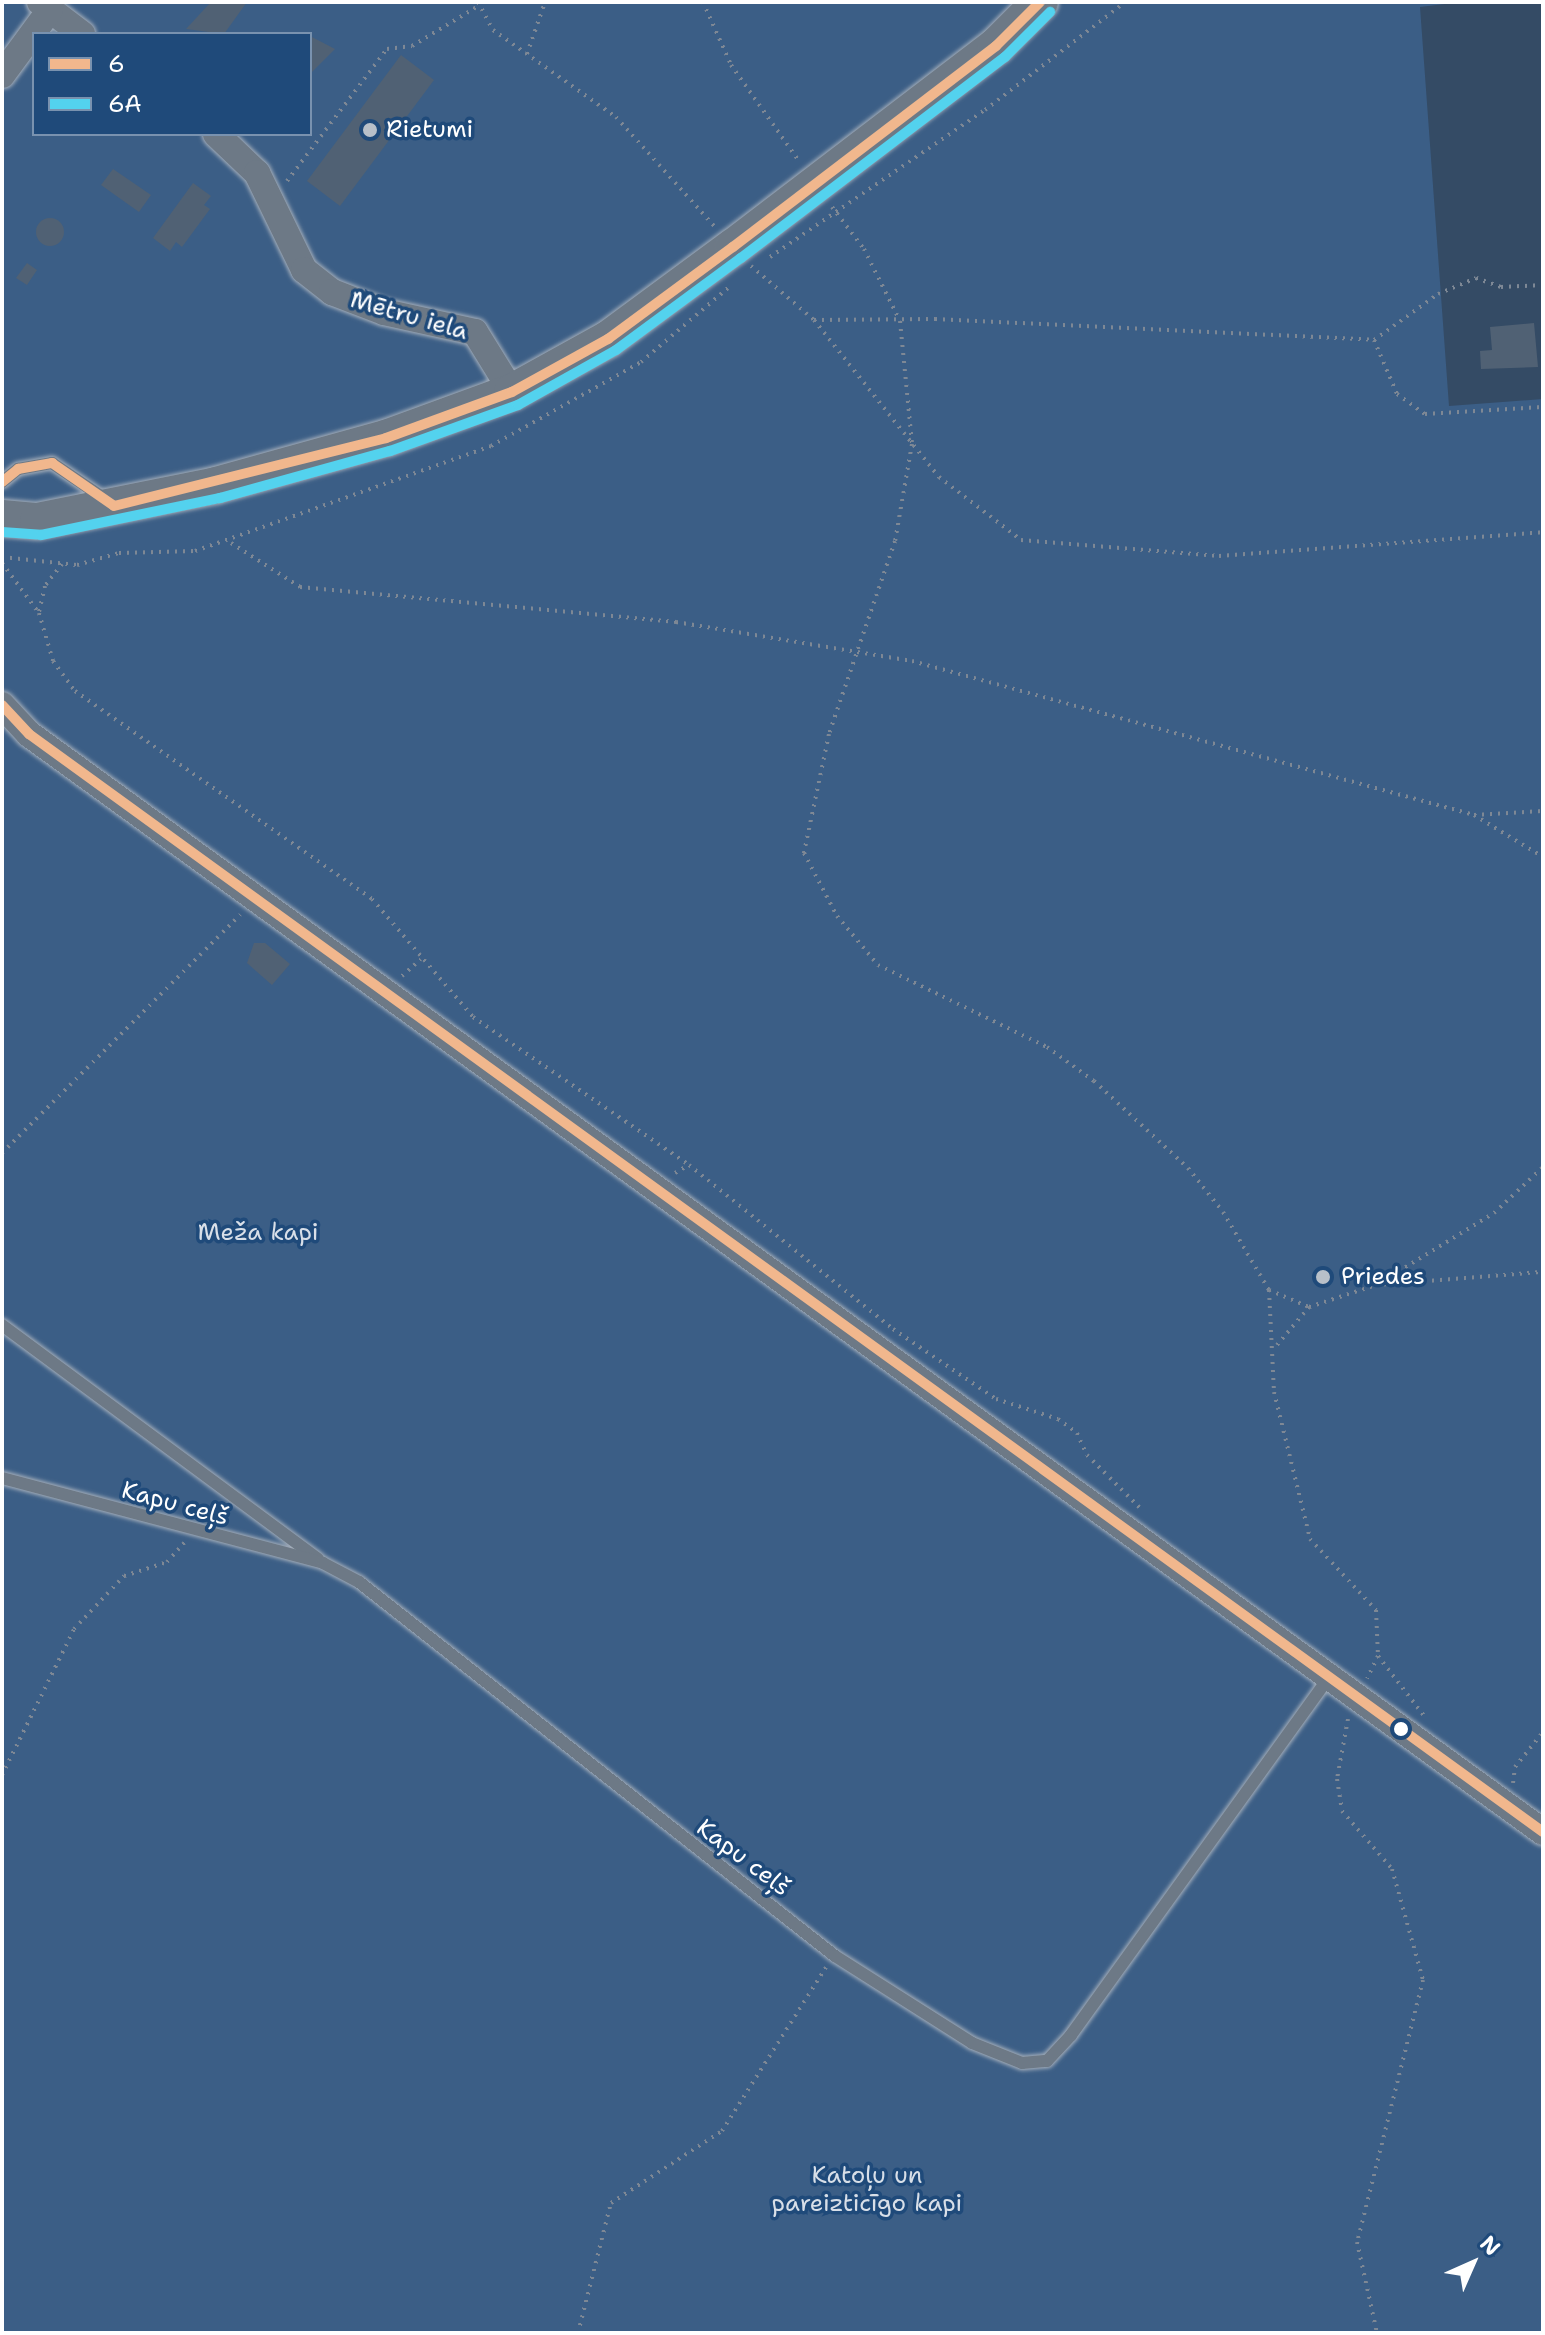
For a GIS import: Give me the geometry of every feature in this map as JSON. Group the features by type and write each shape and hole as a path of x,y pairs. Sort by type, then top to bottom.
{"street":[{"path":"2,518 38,521 114,506 386,438 512,392 608,339 733,247 996,46 1040,2"},
{"path":"2,75 45,6 79,32"},
{"name":"Mētru iela","path":"218,136 257,173 272,200 291,250 332,292 475,332 512,392"},
{"path":"2,705 29,734 1349,1686 1543,1832"}],"lane":[{"path":"2,482 18,469 52,463 114,506"},
{"path":"2,1325 323,1563"},
{"name":"Kapu ceļš","path":"2,1478 192,1533 323,1563 473,1666 835,1956 972,2043 1022,2063 1047,2061 1349,1686"}],"path":[{"path":"527,54 545,2"},
{"path":"703,2 731,65 864,249 900,321 912,444 895,541 829,734 804,853 843,925 878,965 1047,1047 1094,1081 1188,1168 1269,1290 1276,1346 1274,1392 1310,1539 1376,1610 1378,1656 1349,1686 1337,1779 1342,1811 1392,1869 1423,1980 1357,2242 1377,2333"},
{"path":"272,200 387,49 412,46 479,4 493,30 616,117 733,247 814,320 939,477 1021,540 1219,556 1543,532"},
{"path":"814,320 1374,340 1438,294 1476,278 1501,287 1543,285"},
{"path":"1374,340 1397,394 1425,414 1543,407"},
{"path":"231,543 300,587 676,622 857,652 1474,815 1543,857"},
{"path":"2,563 39,613 53,661 75,691 372,899 473,1017 689,1165 906,1338 996,1399 1058,1419 1113,1486 1148,1516"},
{"path":"39,613 45,586 62,564"},
{"path":"1474,815 1543,811"},
{"path":"2,1153 256,899"},
{"path":"1376,1285 1494,1213 1543,1167"},
{"path":"1276,1346 1309,1307 1337,1292 1376,1285 1543,1272"},
{"path":"1269,1290 1309,1307"},
{"path":"2,1775 74,1629 124,1576 167,1562 192,1533"},
{"path":"1512,1791 1515,1767 1543,1732"},
{"path":"578,2333 611,2203 722,2131 803,1994 835,1956"}],"green space":[{"path":"2,2 1461,2 1420,7 1449,406 1543,399 1543,2333 2,2333"}],"building":[{"path":"211,2 247,2 225,32 186,29"},
{"path":"312,37 335,49 312,72"},
{"name":"Rietumi","path":"401,55 434,80 340,206 307,181"},
{"path":"113,169 151,195 139,212 101,185"},
{"path":"193,183 211,196 204,205 210,209 182,247 176,242 170,251 153,238"},
{"path":"50,218 60,222 64,232 60,242 50,246 40,242 36,232 40,222"},
{"path":"27,263 37,270 27,285 16,278"},
{"path":"1534,323 1538,367 1481,369 1480,351 1492,350 1490,327"},
{"path":"254,943 265,943 290,964 272,985 247,963"}],"transit line":[{"name":"6","path":"2,482 18,469 52,463 114,506 386,438 512,392 608,339 733,247 996,46 1040,2"},
{"name":"6A","path":"2,532 41,535 220,498 390,451 518,405 616,350 741,258 1005,57 1050,12"},
{"name":"6","path":"2,705 29,734 1543,1832"}],"place":[{"name":"Rietumi","path":"370,130"},
{"name":"Priedes","path":"1323,1277"}],"park label":[{"name":"Meža kapi","path":"258,1233"},
{"name":"Katoļu un pareizticīgo kapi","path":"867,2190"}]}
